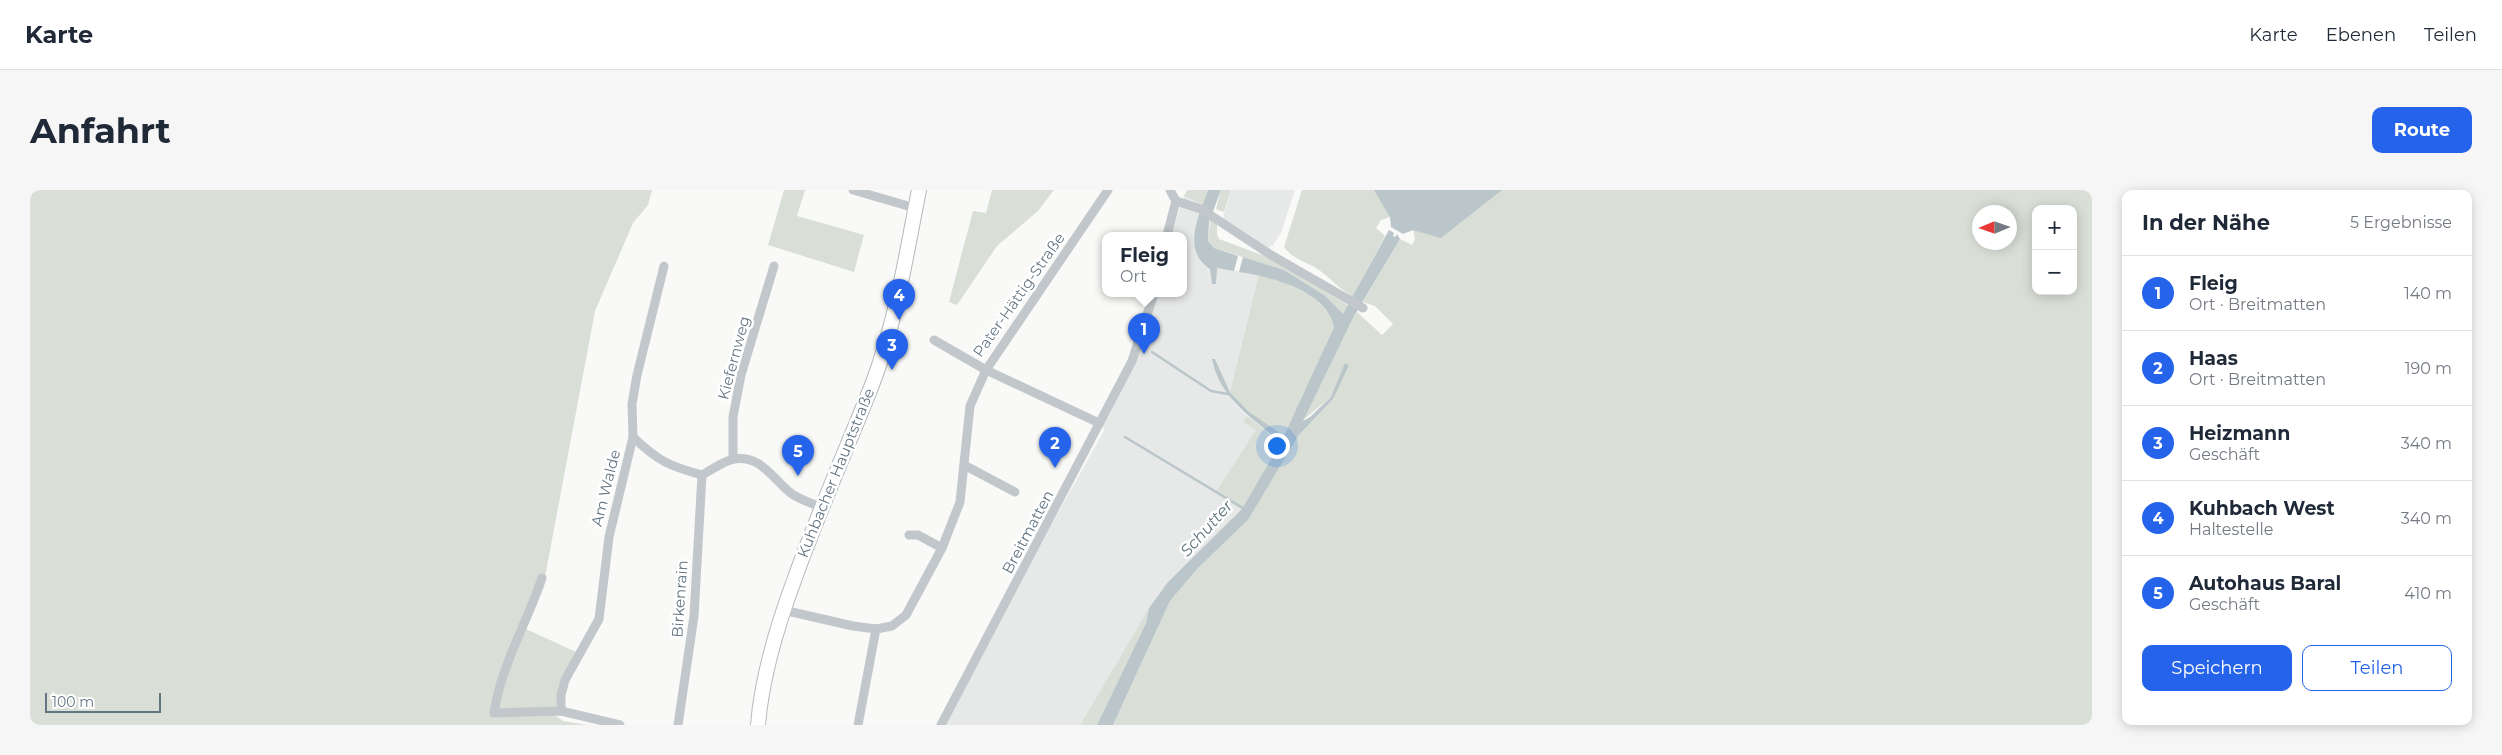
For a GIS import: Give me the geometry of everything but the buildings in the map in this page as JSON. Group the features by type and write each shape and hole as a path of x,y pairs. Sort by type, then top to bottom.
{"main road":[{"name":"Kuhbacher Hauptstraße","path":"758,725 768,666 783,610 821,507 872,384 889,332 919,190"}],"street":[{"path":"853,190 915,208"},
{"name":"Pater-Hättig-Straße","path":"934,340 986,370 1108,190"},
{"path":"1169,232 1176,201 1170,190"},
{"path":"1176,201 1201,209 1215,217 1271,255 1362,308"},
{"name":"Am Walde","path":"561,712 561,695 565,680 586,646 599,619 604,592 609,537 633,437 632,404 636,375 664,266"},
{"name":"Kiefernweg","path":"733,459 733,417 741,376 774,266"},
{"name":"Breitmatten","path":"941,725 1132,361 1153,297"},
{"path":"783,610 853,626 876,629 892,626 906,615 942,548 960,502 970,406 986,370 1099,423"},
{"path":"633,437 652,456 672,467 702,475 733,459 748,460 770,471 790,492 800,499 821,507"},
{"path":"964,465 1015,492"},
{"name":"Birkenrain","path":"678,725 694,616 702,475"},
{"path":"908,535 918,535 942,548"},
{"path":"542,578 531,611 516,640 497,695 494,713 561,712 620,725"},
{"path":"858,725 876,629"}],"shaded area":[{"path":"30,190 652,190 648,205 633,223 595,311 545,577 526,629 576,652 558,688 556,716 563,721 587,725 30,725"},
{"path":"784,190 805,190 797,216 864,235 854,272 768,245"},
{"path":"992,190 1054,190 1038,211 997,246 957,305 949,302 973,211 986,213"},
{"path":"1187,190 1208,190 1203,205 1184,196"},
{"path":"1208,190 1221,190 1209,222 1208,241 1214,248 1238,256 1234,271 1217,268 1216,284 1212,284 1210,269 1201,261 1194,243 1197,221"},
{"path":"1221,190 1231,190 1224,212 1216,209"},
{"path":"1231,190 1295,190 1281,233 1273,245 1268,248 1223,218"},
{"path":"1302,190 2092,190 2092,725 1113,725 1170,601 1197,569 1248,520 1299,435 1333,399 1345,368 1331,397 1302,421 1357,312 1382,335 1393,324 1375,306 1363,302 1400,239 1412,245 1415,239 1413,230 1404,232 1392,226 1390,217 1381,220 1376,228 1385,236 1353,297 1316,268 1287,251 1284,247"},
{"path":"1374,190 1502,190 1441,238 1413,230 1403,234 1391,227 1390,217"},
{"path":"1184,196 1203,205 1196,225 1194,244 1210,269 1212,284 1217,268 1259,274 1230,392 1215,359 1212,360 1234,403 1247,416 1243,422 1257,429 1215,493 1242,510 1168,582 1149,608 1080,725 944,725 1007,604 1105,429 1101,427 1154,297 1187,297 1187,232 1172,232"},
{"path":"1210,220 1217,224 1219,239 1270,258 1349,306 1345,313 1341,314 1324,295 1284,270 1214,248 1208,242"},
{"path":"1389,230 1394,233 1393,236 1395,237 1397,234 1400,239 1353,318 1303,421 1310,417 1331,397 1345,363 1349,365 1333,399 1299,435 1248,520 1197,569 1170,601 1113,725 1097,725 1146,623 1149,608 1168,582 1242,509 1281,442 1249,416 1230,397 1216,373 1212,359 1215,359 1230,392 1248,411 1284,436 1334,327 1329,314 1309,295 1266,277 1239,272 1243,257 1284,270 1324,295 1343,314"},
{"path":"1259,274 1304,292 1314,299 1330,316 1334,327 1284,437 1248,411 1230,392"},
{"path":"1247,416 1281,442 1242,510 1215,493 1256,430 1243,422"},
{"path":"1149,608 1146,623 1097,725 1080,725"}],"waterway":[{"path":"1152,352 1211,391 1228,394"},
{"name":"Schutter","path":"1125,437 1246,510"}],"place":[{"name":"Kuhbach West","path":"899,320"},
{"name":"Fleig","path":"1144,354"},
{"name":"Heizmann","path":"892,370"},
{"name":"Haas","path":"1055,468"},
{"name":"Autohaus Baral","path":"798,476"}]}
